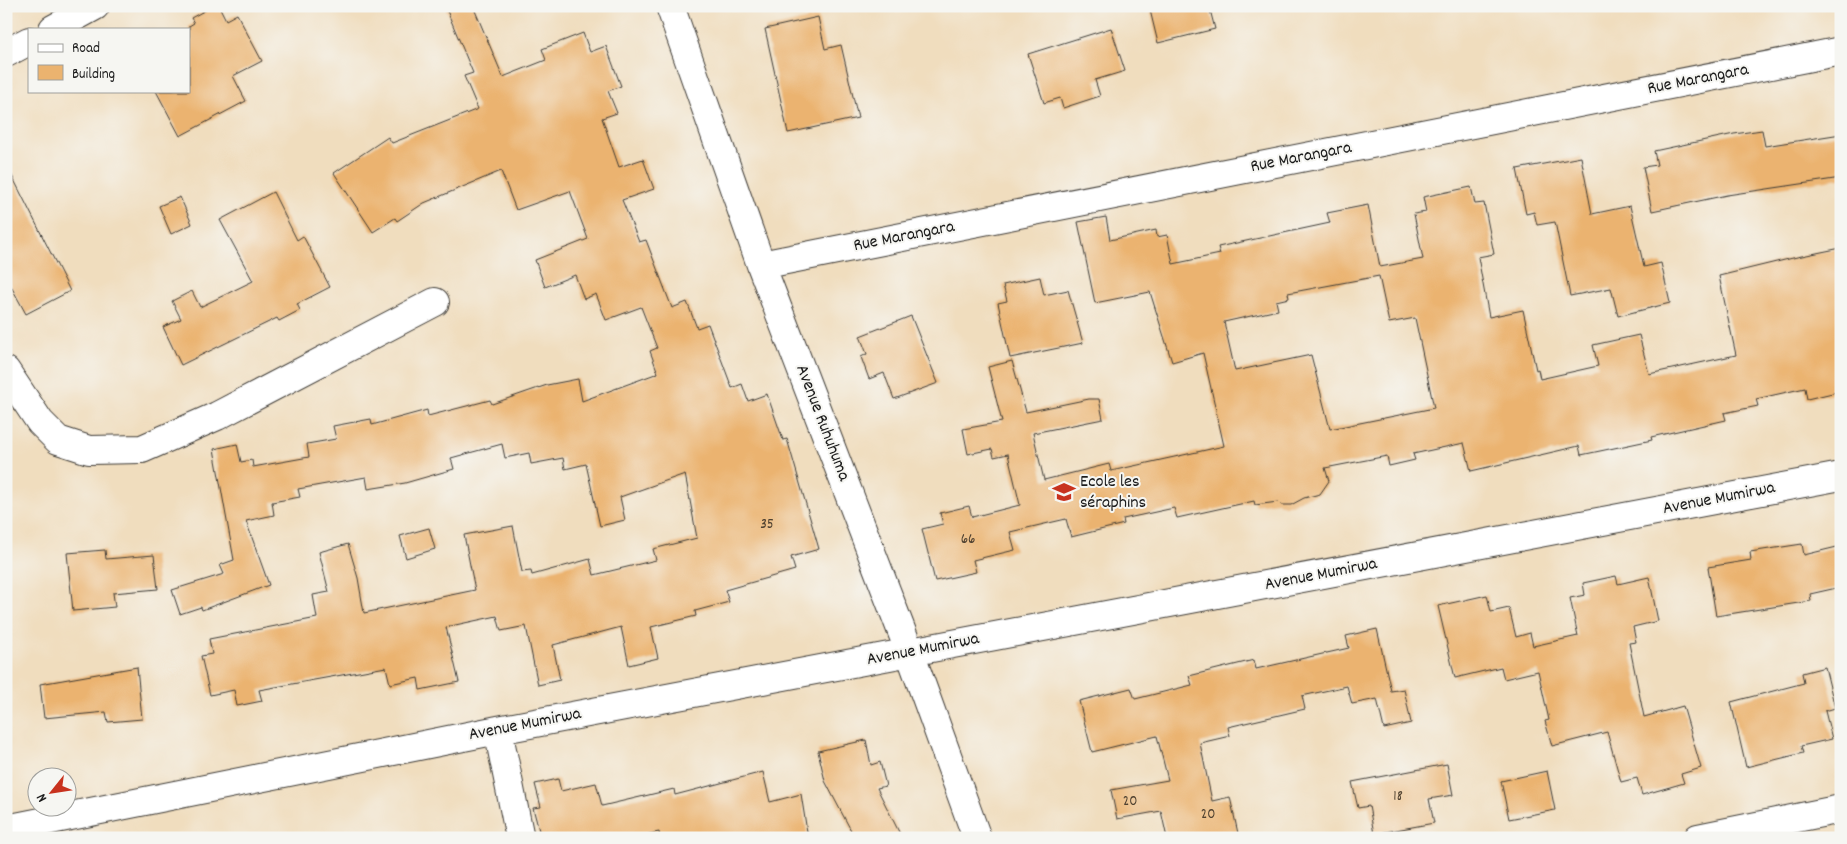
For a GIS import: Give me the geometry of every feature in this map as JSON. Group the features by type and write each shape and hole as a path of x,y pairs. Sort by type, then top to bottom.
{"street":[{"path":"55,28 96,6"},
{"name":"Avenue Ruhuhuma","path":"670,6 761,265 910,653 977,838"},
{"path":"6,53 28,42"},
{"name":"Rue Marangara","path":"761,265 1841,52"},
{"path":"6,371 40,422 58,440 89,450 142,449 217,416 435,302"},
{"name":"Avenue Mumirwa","path":"6,829 498,730 1841,476"},
{"path":"498,730 520,838"},
{"path":"1698,838 1841,809"}],"building":[{"path":"213,6 219,6 226,20 237,14 262,61 233,76 246,101 180,136 157,92 190,92 189,26 194,23 191,18"},
{"path":"445,6 473,6 503,77 546,60 542,49 583,33 590,52 606,46 621,86 608,91 617,113 602,118 619,167 643,159 654,189 622,200 639,242 646,240 672,308 687,302 697,328 708,324 732,388 742,384 748,401 767,394 783,440 787,439 819,549 791,557 795,570 725,590 729,602 695,611 696,616 651,627 658,658 629,665 621,627 553,645 560,680 538,685 526,626 501,631 497,616 446,627 459,682 420,690 418,678 390,684 386,667 259,690 262,701 237,706 234,690 210,695 201,656 212,654 209,639 317,618 313,595 329,592 319,552 348,544 358,578 364,613 475,590 464,535 513,526 522,572 531,571 532,575 590,559 594,575 656,560 653,549 697,538 685,474 620,497 625,520 600,526 586,464 565,469 563,458 531,464 529,453 505,458 502,444 451,458 454,469 405,483 368,489 366,477 298,489 300,497 272,502 274,515 246,521 269,585 202,610 201,607 180,614 172,590 224,574 220,565 234,560 214,449 237,444 241,462 252,460 253,467 309,457 307,444 336,439 333,426 371,419 372,425 427,410 428,416 490,400 492,404 547,385 578,379 582,401 658,373 650,351 657,348 641,307 606,320 596,294 584,299 575,275 545,287 535,260 588,239 570,191 516,210 501,171 424,203 397,221 395,218 373,232 334,173 388,137 392,143 478,109 464,76 473,73"},
{"path":"1149,6 1209,6 1215,29 1158,43"},
{"path":"818,17 825,49 841,45 858,118 788,133 765,29"},
{"path":"1111,28 1125,71 1095,80 1100,96 1063,108 1060,98 1044,103 1028,54"},
{"path":"1762,130 1765,146 1841,134 1841,178 1727,195 1652,211 1643,167 1657,165 1654,151"},
{"path":"1581,157 1592,214 1630,206 1644,267 1661,263 1670,303 1618,316 1611,288 1570,296 1555,222 1537,225 1534,212 1526,214 1517,169"},
{"path":"6,164 70,291 26,314 6,277"},
{"path":"1471,187 1475,204 1484,203 1494,254 1478,257 1489,317 1523,310 1536,370 1538,369 1540,379 1598,366 1593,345 1639,335 1649,374 1736,355 1719,276 1841,248 1841,391 1807,399 1805,388 1756,399 1758,406 1724,413 1726,420 1651,437 1652,440 1581,455 1579,446 1471,471 1464,443 1413,454 1415,460 1389,466 1387,456 1325,468 1329,481 1320,494 1304,498 1291,505 1281,505 1278,502 1255,505 1254,501 1177,518 1174,508 1123,519 1124,524 1071,537 1066,519 1010,532 1015,550 973,560 976,572 935,581 922,529 943,524 940,513 969,506 972,517 1020,505 1008,454 994,457 992,449 968,454 963,429 1002,422 988,367 1012,361 1026,412 1089,399 1099,399 1103,419 1033,433 1044,480 1109,464 1111,471 1224,446 1203,353 1172,362 1150,292 1095,303 1078,222 1106,217 1110,240 1156,230 1157,237 1167,235 1173,264 1220,254 1218,247 1330,223 1327,213 1368,205 1380,267 1423,259 1414,214 1426,212 1423,197","holes":["1379,276 1389,323 1415,318 1434,408 1330,429 1311,355 1235,371 1224,322 1278,310 1276,301 1289,298 1288,293"]},
{"path":"273,192 297,240 303,236 330,287 297,304 300,310 279,321 277,318 181,365 163,327 181,319 172,301 192,291 200,307 253,281 220,220"},
{"path":"180,197 192,224 171,234 159,206"},
{"path":"1040,277 1044,295 1068,290 1083,343 1010,358 998,303 1007,301 1003,285"},
{"path":"911,316 938,383 894,399 884,373 869,379 861,357 867,354 860,336"},
{"path":"429,528 435,549 406,558 400,536"},
{"path":"1802,544 1804,555 1841,546 1841,587 1810,594 1811,601 1716,616 1708,567 1751,560 1750,552"},
{"path":"105,550 106,559 154,555 158,589 113,593 115,607 73,611 67,553"},
{"path":"1616,576 1618,584 1649,577 1658,621 1633,627 1636,642 1629,643 1644,717 1683,706 1701,768 1681,774 1684,783 1642,795 1637,778 1621,782 1607,732 1552,746 1545,721 1549,720 1538,671 1504,679 1501,667 1455,678 1438,606 1487,595 1491,612 1509,608 1516,637 1530,633 1533,646 1578,636 1570,598 1585,595 1583,583"},
{"path":"1377,629 1391,691 1404,689 1411,723 1384,729 1377,699 1352,704 1347,686 1302,696 1305,709 1228,727 1230,736 1200,743 1212,801 1230,797 1239,838 1167,838 1161,811 1117,819 1111,790 1168,780 1157,736 1092,752 1079,701 1131,688 1135,699 1192,685 1189,676 1254,660 1256,669 1349,648 1346,636"},
{"path":"137,667 142,719 108,722 106,712 44,718 40,684"},
{"path":"1825,667 1835,708 1825,711 1832,739 1801,746 1803,753 1746,767 1731,702 1804,683 1802,673"},
{"path":"866,740 871,765 880,762 886,786 877,788 902,838 855,838 825,781 818,751"},
{"path":"1447,764 1453,795 1429,799 1434,823 1374,834 1369,806 1358,808 1352,782"},
{"path":"1547,771 1555,810 1509,819 1501,781"},
{"path":"763,772 770,802 801,794 808,838 660,838 659,832 631,838 541,838 533,808 541,807 535,784 558,779 561,791 596,783 602,806 674,789 675,795"}],"place":[{"name":"Ecole les séraphins","path":"1064,492"}]}
